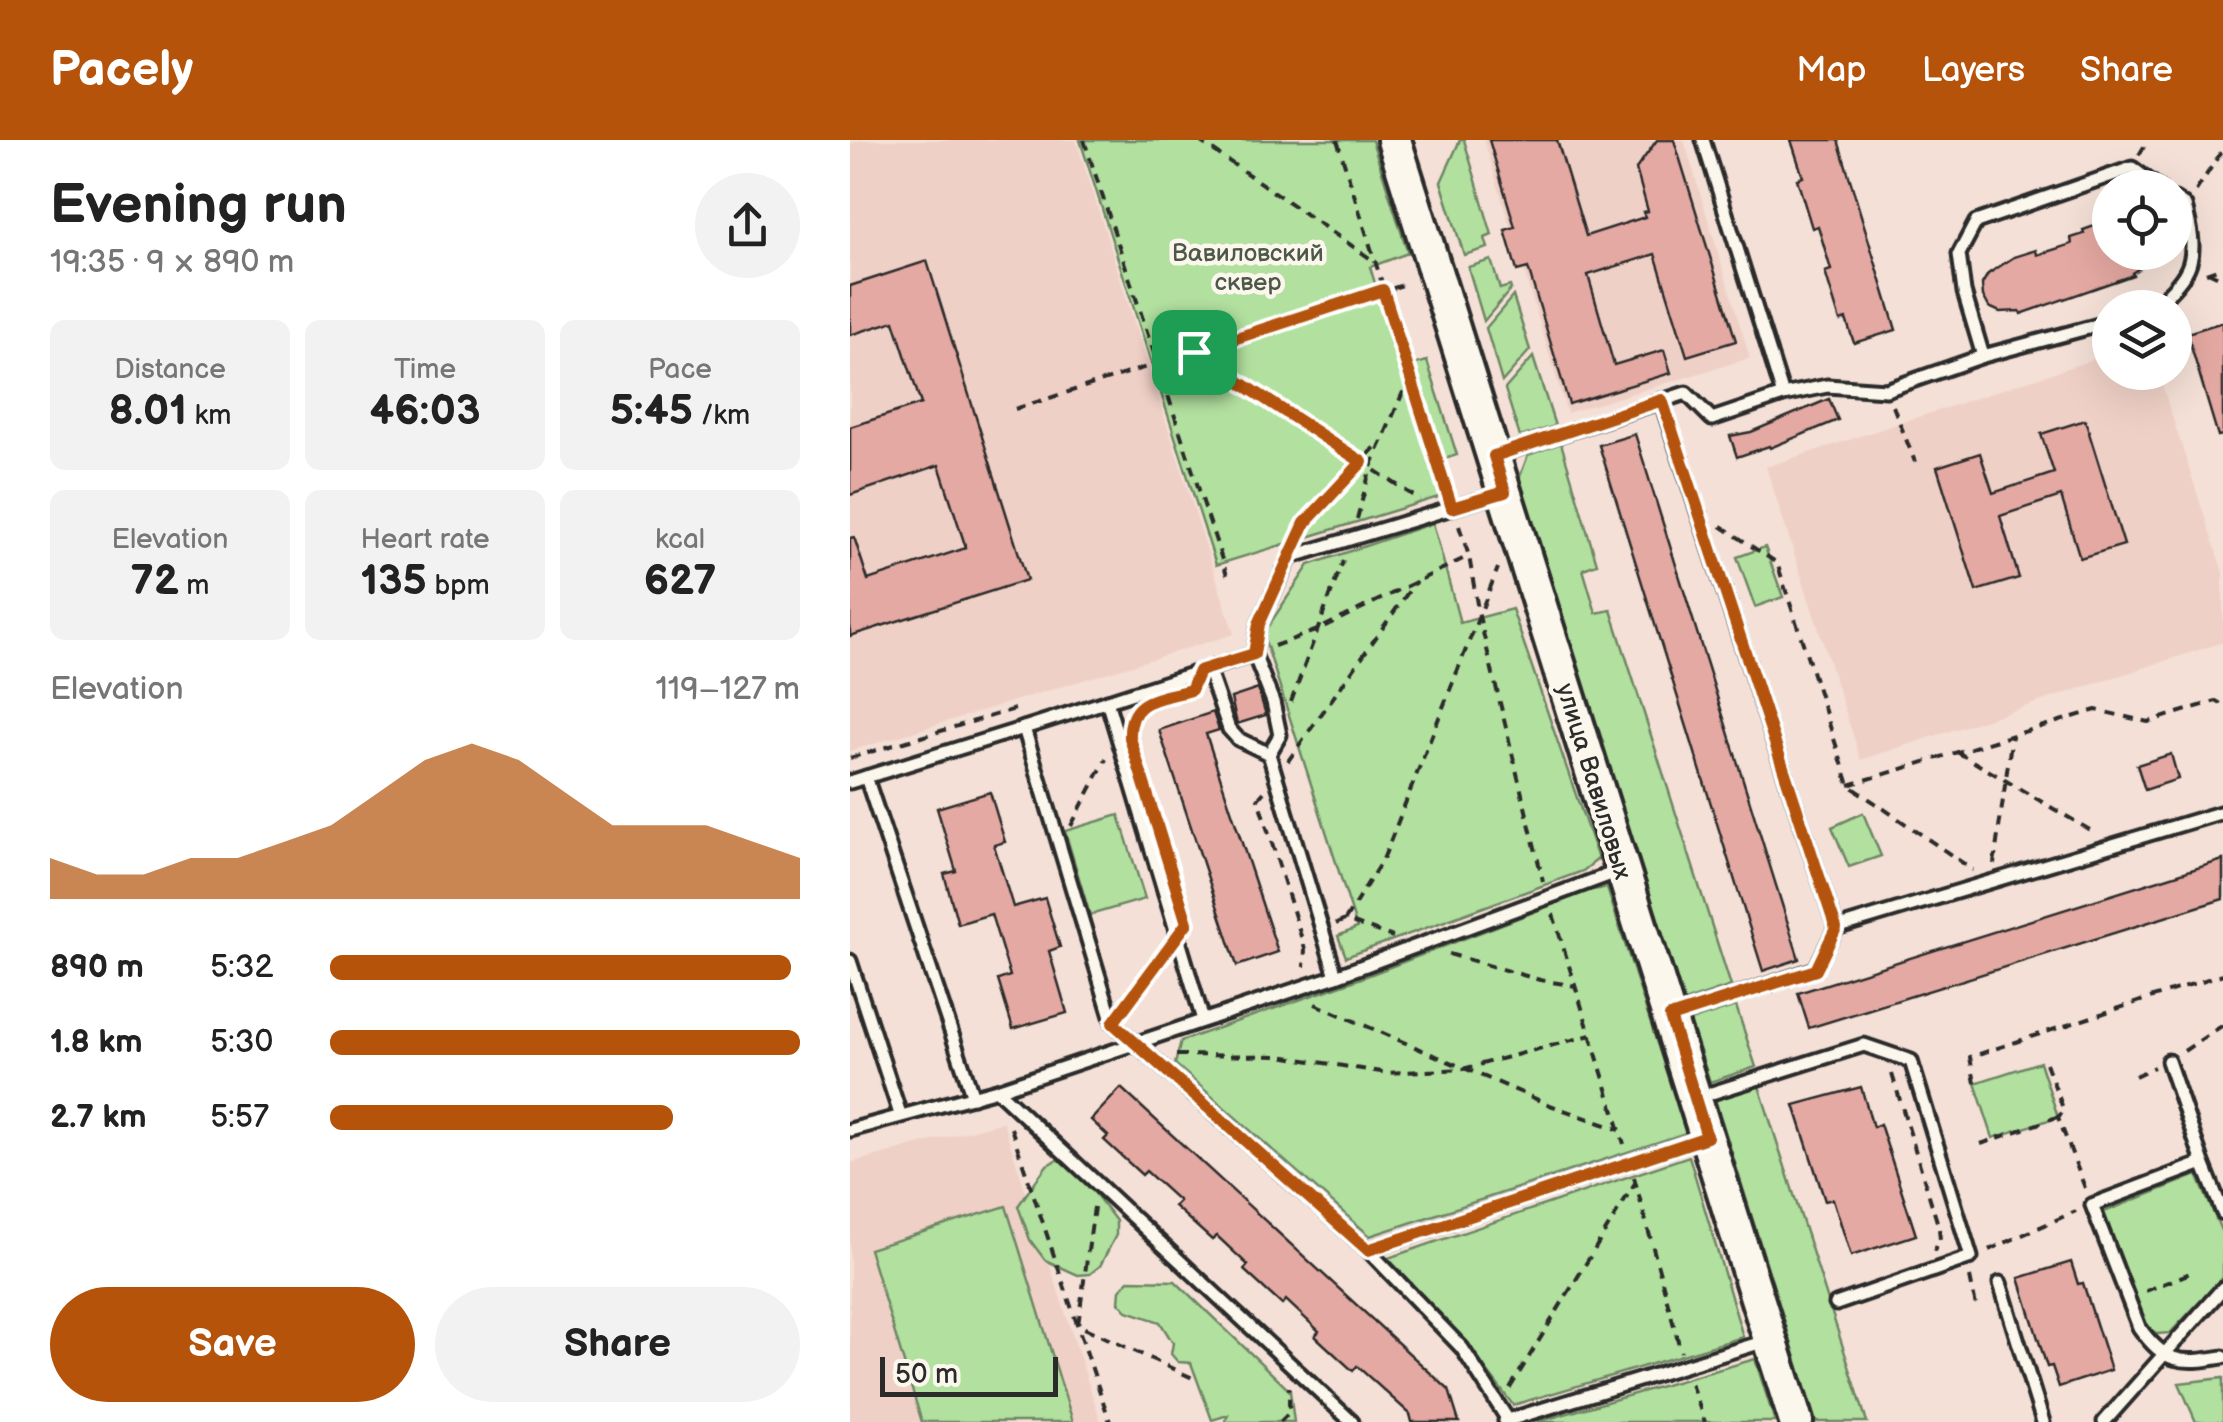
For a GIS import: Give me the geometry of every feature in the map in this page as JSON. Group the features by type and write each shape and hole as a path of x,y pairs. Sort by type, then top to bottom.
{"street":[{"name":"улица Вавиловых","path":"1394,140 1796,1422"}],"lane":[{"path":"1703,140 1783,394"},
{"path":"1983,356 1964,292 1959,254 1976,222 2092,182"},
{"path":"1494,456 1686,393 1712,419 1783,394 1827,386 1886,390 1983,356 2092,327"},
{"path":"1662,400 1836,928 1816,970 1670,1017"},
{"path":"1336,976 1269,754 1280,735 1273,702 1254,654 1259,624 1290,556 1505,492"},
{"path":"850,782 1254,654"},
{"path":"1208,669 1229,729 1238,739 1269,754"},
{"path":"1107,701 1203,1020"},
{"path":"1024,728 1113,1023 1368,1250 1462,1348 1500,1404 1504,1421 1770,1340"},
{"path":"866,777 973,1096"},
{"path":"1836,928 2223,812"},
{"path":"850,1130 998,1090 1336,976 1623,870"},
{"path":"850,961 900,1114"},
{"path":"1695,1099 1864,1044 1911,1060 1971,1258 1836,1304"},
{"path":"2168,1061 2223,1213"},
{"path":"998,1090 1352,1422"},
{"path":"1368,1250 1707,1137"},
{"path":"2203,1163 2092,1205 2139,1328 2163,1355 2178,1361 2223,1358"},
{"path":"2000,1284 2043,1422"},
{"path":"2104,1422 2223,1288"}],"path":[{"path":"1084,140 1228,575"},
{"path":"1198,140 1374,261"},
{"path":"1337,140 1469,556 1479,616 1547,898 1620,1130 1684,1366 1705,1422"},
{"path":"2192,188 2223,149"},
{"path":"2208,272 2223,279"},
{"path":"1015,410 1409,281"},
{"path":"1194,352 1438,512"},
{"path":"1886,390 1915,462"},
{"path":"1290,556 1305,523 1383,439"},
{"path":"1698,511 1777,562 1849,785 1991,882 2012,735"},
{"path":"1254,654 1315,630 1469,556"},
{"path":"1344,920 1384,857 1500,566"},
{"path":"1302,972 1305,949 1258,799 1416,581"},
{"path":"1849,785 2096,710 2148,722 2216,701 2223,704"},
{"path":"850,758 1015,709 1024,728"},
{"path":"1060,848 1118,737"},
{"path":"1957,752 2115,844"},
{"path":"1113,1023 1178,935"},
{"path":"1975,1083 1970,1057 2223,974"},
{"path":"1288,992 1463,1069 1620,1130"},
{"path":"1146,1054 1280,1056 1387,1073 1463,1069 1590,1035"},
{"path":"1882,1063 1891,1073 1939,1228 1940,1240 1928,1258"},
{"path":"1982,1144 2058,1117 2064,1110 2046,1063"},
{"path":"1020,1110 1011,1127 1110,1422"},
{"path":"1971,1258 2092,1205 2058,1117"},
{"path":"1078,1325 1097,1182"},
{"path":"1500,1404 1635,1183"},
{"path":"1977,1311 1968,1279 1990,1249"},
{"path":"2156,1287 2195,1270"},
{"path":"1078,1325 1197,1380"},
{"path":"1280,1422 1289,1414 1288,1362"}],"shaded area":[{"path":"862,140 1076,140 1234,634 850,751 850,144"},
{"path":"1484,140 1684,140 1750,358 1567,413"},
{"path":"2092,360 2092,390 2164,390 2223,573 2223,642 1861,760 1766,467"},
{"path":"1003,1122 1101,1422 850,1422 850,1163"}],"green space":[{"name":"Вавиловский сквер","path":"1080,140 1372,140 1408,253 1370,267 1401,368 1427,361 1457,455 1432,463 1442,496 1216,565"},
{"path":"1460,140 1464,140 1492,235 1485,238 1488,248 1464,255 1441,182"},
{"path":"1491,260 1500,289 1511,289 1484,321 1468,267"},
{"path":"1513,296 1530,350 1502,382 1486,328"},
{"path":"1533,357 1555,426 1520,437 1505,389"},
{"path":"1561,443 1597,564 1583,569 1596,613 1611,610 1731,986 1684,1002 1519,479 1528,455"},
{"path":"1433,523 1460,623 1512,609 1598,859 1583,871 1346,957 1338,936 1357,928 1263,634 1309,565"},
{"path":"1765,547 1783,597 1755,607 1737,557"},
{"path":"1863,813 1881,856 1849,867 1832,827"},
{"path":"1119,815 1145,899 1090,915 1065,831"},
{"path":"1607,888 1686,1133 1370,1236 1175,1064 1181,1041 1356,980 1591,890"},
{"path":"1736,1006 1756,1067 1710,1082 1690,1021"},
{"path":"2040,1062 2058,1117 1993,1138 1975,1083"},
{"path":"1759,1086 1867,1422 1816,1422 1715,1099"},
{"path":"1689,1156 1743,1337 1513,1405 1462,1338 1388,1258"},
{"path":"1059,1159 1071,1162 1116,1221 1116,1235 1100,1266 1090,1274 1078,1275 1045,1260 1030,1240 1018,1206 1047,1165"},
{"path":"2197,1175 2223,1235 2223,1277 2170,1333 2157,1334 2145,1324 2104,1212"},
{"path":"1006,1206 1073,1422 922,1422 869,1249"},
{"path":"1129,1280 1175,1281 1290,1391 1294,1422 1225,1422 1228,1415 1212,1420 1191,1363 1178,1362 1171,1354 1173,1343 1160,1322 1127,1311 1119,1302 1120,1290"},
{"path":"1755,1359 1775,1422 1537,1422"},
{"path":"2223,1378 2223,1422 2196,1422 2179,1383"}],"building":[{"path":"1489,140 1557,140 1586,236 1645,217 1643,212 1648,211 1636,169 1657,140 1674,140 1736,341 1687,356 1655,254 1588,275 1614,365 1664,350 1671,373 1569,404 1528,268 1517,271 1505,230 1515,227"},
{"path":"1791,140 1838,140 1896,330 1854,343 1846,319 1840,321 1825,272 1831,270 1818,226 1812,228 1797,179 1803,177"},
{"path":"2092,227 2092,270 2136,270 2133,275 2021,314 1989,307 1982,284 1988,274 2014,257 2036,250 2037,255 2072,244 2071,238 2084,234 2083,230"},
{"path":"927,261 1027,580 850,636 850,538 854,537 868,580 966,548 939,465 850,495 850,427 921,404 894,321 850,335 850,286"},
{"path":"2223,322 2223,435 2218,436 2192,350 2192,331"},
{"path":"1829,399 1838,420 1737,457 1730,436 1751,432"},
{"path":"2085,420 2124,545 2080,558 2061,496 2000,516 2019,578 1976,591 1937,467 1980,453 1993,493 2054,473 2041,434"},
{"path":"1635,434 1799,959 1763,971 1599,445"},
{"path":"1258,689 1266,715 1237,724 1231,698"},
{"path":"1213,712 1219,730 1206,734 1278,952 1237,966 1159,730"},
{"path":"2171,754 2178,779 2145,790 2137,765"},
{"path":"990,792 1005,842 994,845 1013,907 1045,898 1060,947 1049,951 1067,1013 1013,1029 998,980 1010,976 991,914 958,924 944,874 956,871 937,808"},
{"path":"2223,860 2223,899 1809,1028 1798,993"},
{"path":"1861,1087 1873,1127 1880,1124 1916,1235 1851,1256 1833,1199 1825,1201 1794,1105"},
{"path":"1121,1088 1449,1390 1459,1422 1412,1422 1410,1414 1357,1366 1353,1371 1315,1336 1319,1331 1286,1300 1282,1305 1244,1270 1248,1265 1217,1236 1212,1240 1174,1206 1179,1201 1146,1171 1142,1175 1104,1140 1108,1136 1091,1120"},
{"path":"2071,1262 2078,1284 2083,1283 2111,1370 2059,1387 2052,1366 2047,1367 2019,1278"}],"route":[{"path":"1383,290 1452,508 1505,492 1494,456 1662,400 1836,928 1816,970 1670,1017 1707,1137 1368,1250 1113,1023 1187,923 1130,738 1132,714 1142,704 1191,690 1199,671 1254,654 1259,624 1305,523 1362,462 1194,352 1383,290"}]}
